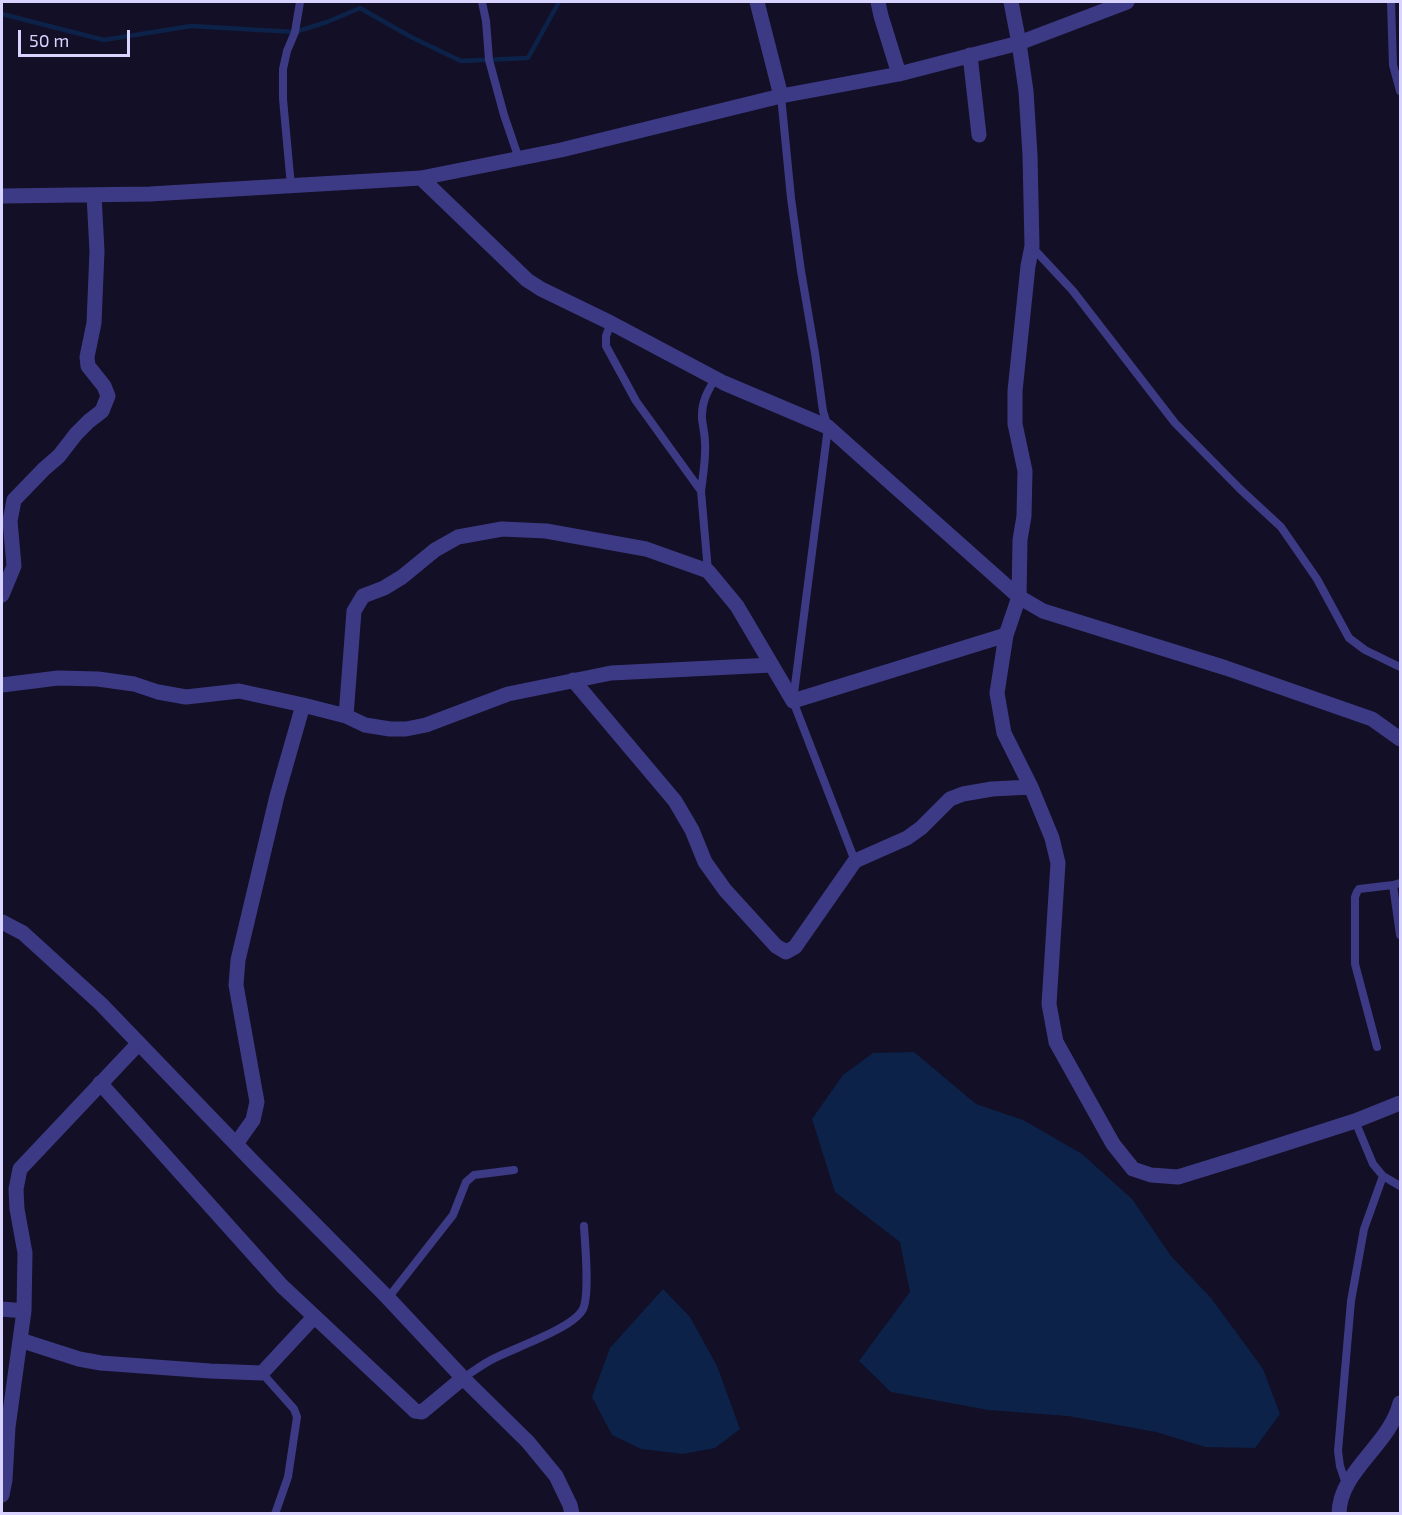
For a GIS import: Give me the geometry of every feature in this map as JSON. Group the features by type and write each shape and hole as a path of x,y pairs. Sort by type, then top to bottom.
{"street":[{"path":"757,2 781,96"},
{"path":"878,2 899,74"},
{"path":"1011,2 1026,92 1032,246 1015,391 1016,424 1025,471 1019,597 1006,635 997,693 1004,733 1031,787 1052,838 1058,863 1049,1004 1056,1042 1113,1144 1134,1169 1151,1175 1178,1177 1355,1121 1401,1103"},
{"path":"2,196 150,194 421,178 561,150 781,96 899,74 1019,43 1126,2"},
{"path":"970,56 979,135"},
{"path":"421,178 527,280 541,289 611,322 715,378 828,428 1029,604 1043,611 1226,668 1372,719 1401,739"},
{"path":"2,595 14,566 10,521 14,500 59,456 76,434 102,411 108,396 105,386 88,366 87,357 94,323 97,251 94,195"},
{"path":"346,716 354,611 363,596 384,588 402,577 435,550 458,537 502,530 546,531 646,549 708,571 737,606 793,700 1006,635"},
{"path":"2,685 58,678 98,679 134,684 186,698 239,691 346,716 365,725 406,729 426,725 508,694 611,673 772,665"},
{"path":"573,680 675,801 692,830 705,862 725,890 776,946 786,952 795,947 855,861 908,838 950,799 963,794 992,789 1031,787"},
{"path":"236,1144 253,1119 257,1102 236,985 238,960 277,796 303,705"},
{"path":"2,921 23,933 101,1004 463,1378 528,1442 556,1476 572,1514"},
{"path":"3,1484 8,1427 24,1311 25,1253 16,1190 20,1169 139,1043"},
{"path":"100,1083 282,1286 415,1411 422,1412 463,1378"},
{"path":"2,1309 24,1311"},
{"path":"20,1340 79,1359 101,1363 262,1373 314,1317"},
{"path":"1339,1514 1339,1505 1346,1484 1385,1437 1401,1403"}],"lane":[{"path":"291,186 283,99 283,69 295,32 300,2"},
{"path":"482,2 489,60 519,159"},
{"path":"1391,2 1393,65 1401,91"},
{"path":"781,96 791,198 823,411 828,428 793,700 855,861"},
{"path":"1032,246 1073,291 1175,423 1240,489 1281,526 1317,579 1350,638 1365,650 1401,668"},
{"path":"611,322 606,336 606,346 636,400 701,491"},
{"path":"708,571 701,491 705,450 702,407 704,397 715,378"},
{"path":"1377,1047 1355,964 1356,897 1359,889 1397,884 1401,935"},
{"path":"1355,1121 1374,1164 1383,1176 1401,1186"},
{"path":"388,1298 453,1215 466,1182 474,1175 514,1170"},
{"path":"1346,1484 1338,1451 1352,1301 1364,1229 1383,1176"},
{"path":"463,1378 494,1358 525,1346 576,1319 584,1308 586,1288 584,1226"},
{"path":"262,1373 294,1409 297,1417 288,1477 275,1514"}],"water":[{"path":"914,1052 976,1104 1023,1120 1082,1154 1132,1199 1171,1256 1211,1298 1263,1369 1280,1414 1255,1448 1205,1447 1156,1432 1068,1416 988,1410 891,1392 859,1361 910,1292 900,1242 835,1192 812,1119 843,1075 873,1053"},
{"path":"663,1289 690,1317 717,1366 740,1429 715,1448 683,1454 641,1449 612,1435 592,1397 610,1348"}],"waterway":[{"path":"2,14 104,40 191,26 295,32 360,8 411,37 461,61 528,58 559,2"}]}
